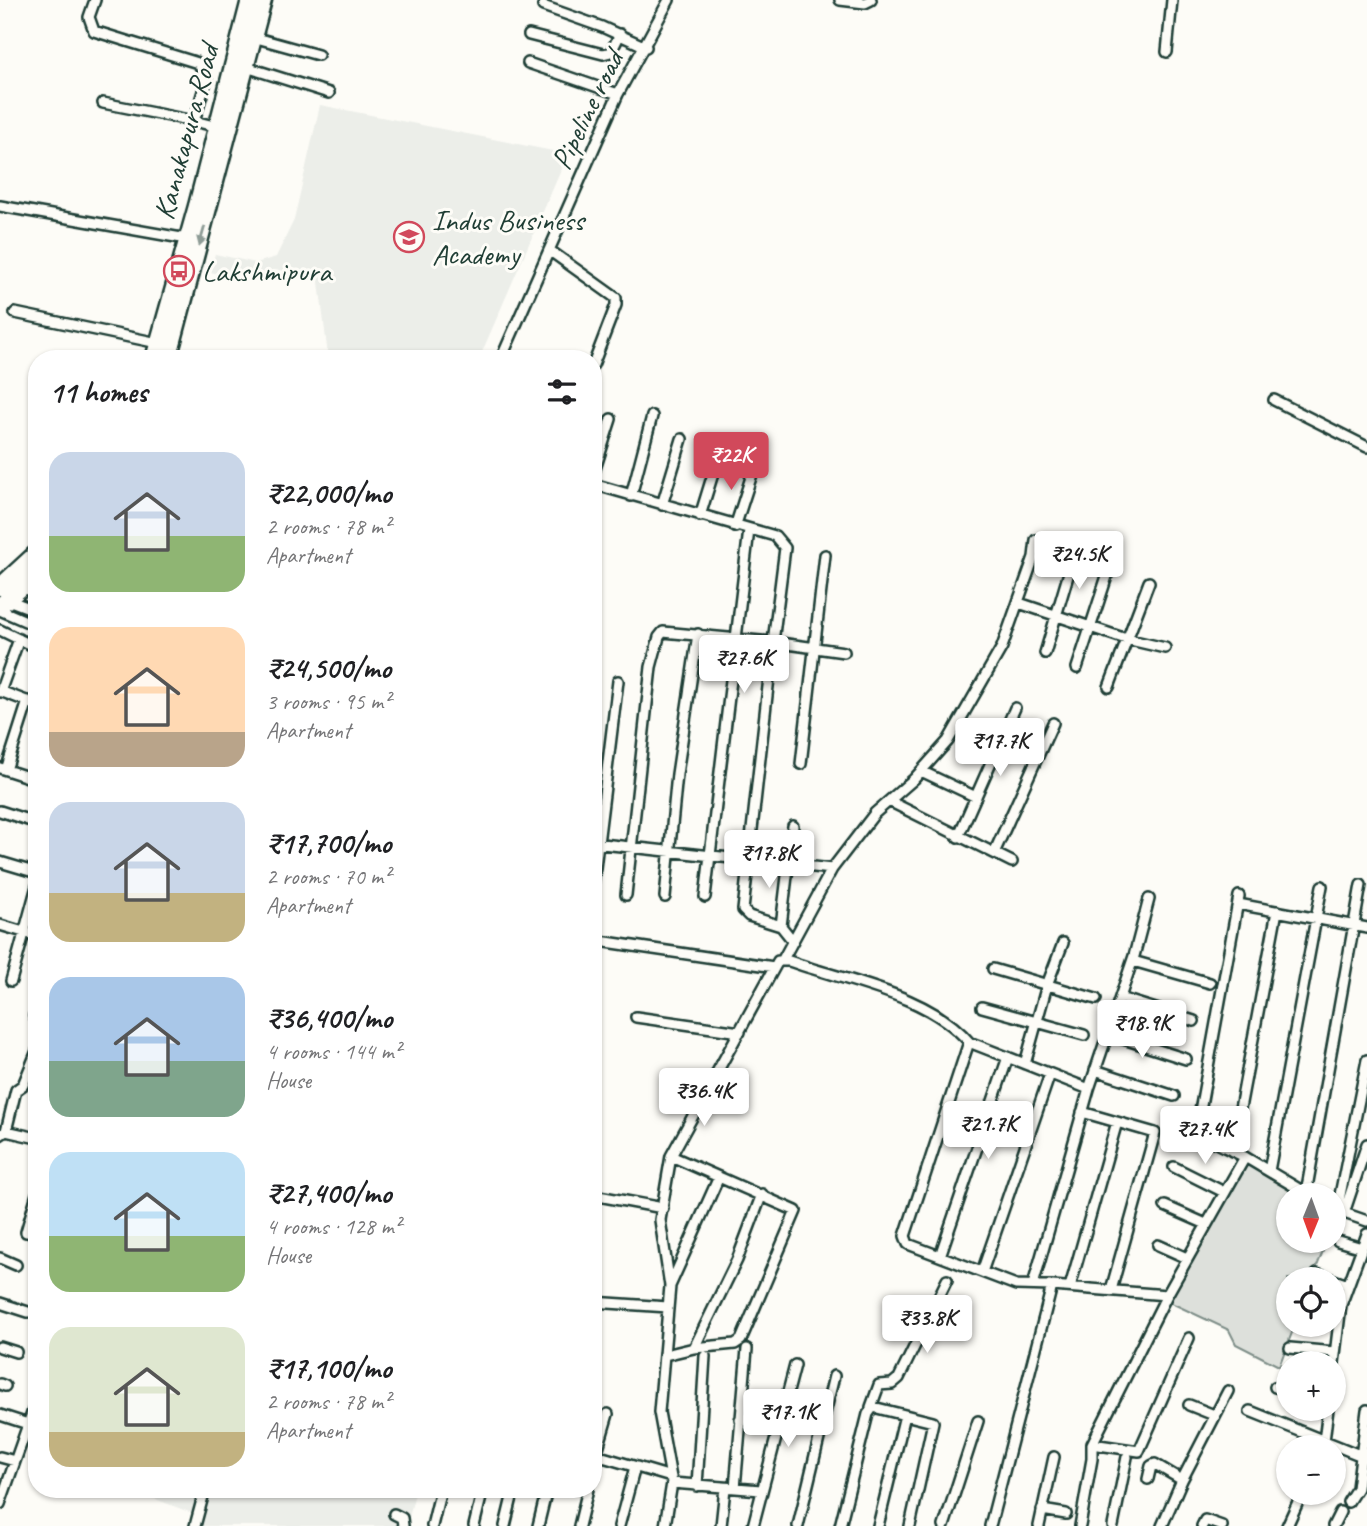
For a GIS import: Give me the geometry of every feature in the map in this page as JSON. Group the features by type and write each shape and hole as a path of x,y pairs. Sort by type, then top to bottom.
{"highway":[{"name":"Kanakapura Road","path":"165,350 232,97 250,0"},
{"name":"Kanakapura Road","path":"165,350 187,239 218,127 246,67 263,0"},
{"path":"2,601 28,565"},
{"path":"2,601 28,585"}],"street":[{"path":"95,0 89,17 94,31 190,59 204,70 207,78 194,121"},
{"name":"Pipeline road","path":"505,350 618,94 646,47 669,0"},
{"path":"840,0 865,3 871,0"},
{"path":"1167,52 1172,0"},
{"path":"542,6 620,34 646,47"},
{"path":"529,35 603,54 611,52 620,34"},
{"path":"253,37 318,55"},
{"path":"528,63 618,94"},
{"path":"246,67 329,93"},
{"path":"103,103 218,127"},
{"path":"0,206 187,239"},
{"path":"549,250 616,298 616,305 599,350"},
{"path":"16,313 146,350"},
{"path":"1274,400 1367,447"},
{"path":"631,496 652,416"},
{"path":"602,447 611,419"},
{"path":"662,505 682,439"},
{"path":"700,516 720,451"},
{"path":"735,527 755,465"},
{"path":"602,487 735,527 775,536 785,548 744,913 781,926 793,941"},
{"path":"705,897 749,530"},
{"path":"665,1526 671,1480 660,1427 670,1286 660,1220 671,1156 832,869 875,813 921,771 948,741 1002,647 1019,603 1036,540"},
{"path":"801,764 825,555"},
{"path":"1045,653 1073,559"},
{"path":"1077,668 1110,567"},
{"path":"1109,687 1149,582"},
{"path":"2,601 28,608"},
{"path":"2,601 28,620"},
{"path":"1019,603 1126,639 1165,648"},
{"path":"0,630 28,644"},
{"path":"626,895 651,667 659,637 663,632 773,642 844,652"},
{"path":"665,897 698,634"},
{"path":"19,639 0,692 28,702"},
{"path":"602,804 618,681"},
{"path":"958,836 1015,708"},
{"path":"28,712 3,769 28,777"},
{"path":"994,853 1053,723"},
{"path":"921,771 976,797"},
{"path":"889,801 1012,862"},
{"path":"0,811 28,820"},
{"path":"781,926 793,826"},
{"path":"602,844 832,869"},
{"path":"0,862 28,870"},
{"path":"1310,1183 1361,885"},
{"path":"1269,1171 1322,886"},
{"path":"1033,1286 1082,1112 1133,961 1149,899"},
{"path":"1196,1133 1238,900 1278,911 1367,928"},
{"path":"1231,1150 1278,911"},
{"path":"11,981 28,918"},
{"path":"0,925 28,933"},
{"path":"602,941 778,964 907,998 957,1028 969,1042 1089,1089"},
{"path":"1025,1064 1047,985 1063,943"},
{"path":"1133,961 1210,984"},
{"path":"993,969 1096,999"},
{"path":"1120,998 1194,1021"},
{"path":"982,1007 1084,1035"},
{"path":"636,1017 740,1032"},
{"path":"1108,1034 1186,1059"},
{"path":"969,1042 905,1236 908,1244 1016,1285 1167,1295"},
{"path":"940,1256 1008,1057"},
{"path":"1342,1183 1367,1060"},
{"path":"1095,1070 1174,1096"},
{"path":"28,1074 25,1082 16,1090 3,1133 28,1137"},
{"path":"982,1272 1050,1074"},
{"path":"1082,1112 1155,1133 1111,1290"},
{"path":"1070,1287 1117,1122"},
{"path":"1183,1127 1245,1157 1289,1183"},
{"path":"1367,1144 1344,1213 1367,1221"},
{"path":"665,1355 694,1348 735,1344 741,1340 796,1211 762,1194 718,1179 671,1156"},
{"path":"1080,1526 1092,1459 1092,1444 1167,1295 1245,1157"},
{"path":"1174,1167 1224,1192"},
{"path":"670,1286 718,1179"},
{"path":"694,1348 737,1260 762,1194"},
{"path":"602,1197 663,1208"},
{"path":"1166,1206 1206,1224"},
{"path":"26,1232 28,1225"},
{"path":"1346,1290 1367,1234"},
{"path":"1346,1244 1363,1250"},
{"path":"1158,1245 1187,1258"},
{"path":"0,1258 16,1265"},
{"path":"840,1526 879,1385 892,1384 899,1378 947,1280"},
{"path":"990,1526 1052,1286"},
{"path":"0,1303 28,1312"},
{"path":"602,1303 668,1307"},
{"path":"1092,1444 1121,1451 1139,1451 1189,1338"},
{"path":"0,1346 16,1352"},
{"path":"1290,1348 1324,1351"},
{"path":"721,1526 730,1488 747,1349"},
{"path":"697,1486 705,1356"},
{"path":"753,1526 795,1365"},
{"path":"798,1526 834,1376"},
{"path":"1162,1526 1182,1480 1228,1391"},
{"path":"1189,1405 1214,1415"},
{"path":"871,1407 930,1420 933,1424 910,1526"},
{"path":"1348,1502 1357,1488 1364,1457 1367,1410"},
{"path":"1250,1411 1309,1435"},
{"path":"602,1432 608,1414"},
{"path":"0,1415 28,1424 0,1504"},
{"path":"878,1526 905,1415"},
{"path":"740,1419 780,1418"},
{"path":"944,1526 978,1421"},
{"path":"1346,1450 1364,1457"},
{"path":"602,1456 697,1486 761,1490"},
{"path":"0,1457 15,1461"},
{"path":"1039,1526 1054,1457"},
{"path":"1113,1526 1127,1457"},
{"path":"1148,1479 1154,1464 1182,1480"},
{"path":"619,1526 635,1467"},
{"path":"195,1526 203,1498"},
{"path":"433,1526 439,1498"},
{"path":"474,1526 481,1498"},
{"path":"505,1526 512,1498"},
{"path":"538,1526 545,1498"},
{"path":"579,1526 586,1498"},
{"path":"1287,1526 1297,1505"},
{"path":"1042,1510 1066,1514"},
{"path":"1334,1526 1340,1512"},
{"path":"394,1514 402,1518 403,1526"},
{"path":"1202,1526 1205,1520 1222,1526"}],"shaded area":[{"name":"Indus Business Academy","path":"320,105 568,154 483,350 327,350 318,274 274,270 246,278 209,272 215,254 256,263 276,257 294,220"},
{"path":"1245,1163 1280,1183 1276,1183 1276,1253 1322,1253 1317,1267 1276,1267 1276,1337 1290,1337 1285,1351 1276,1351 1276,1364 1236,1344 1229,1330 1167,1301"},
{"path":"153,1498 414,1498 407,1526 194,1526 197,1515"}],"place":[{"name":"Indus Business Academy","path":"409,237"},
{"name":"Lakshmipura","path":"179,271"}]}
